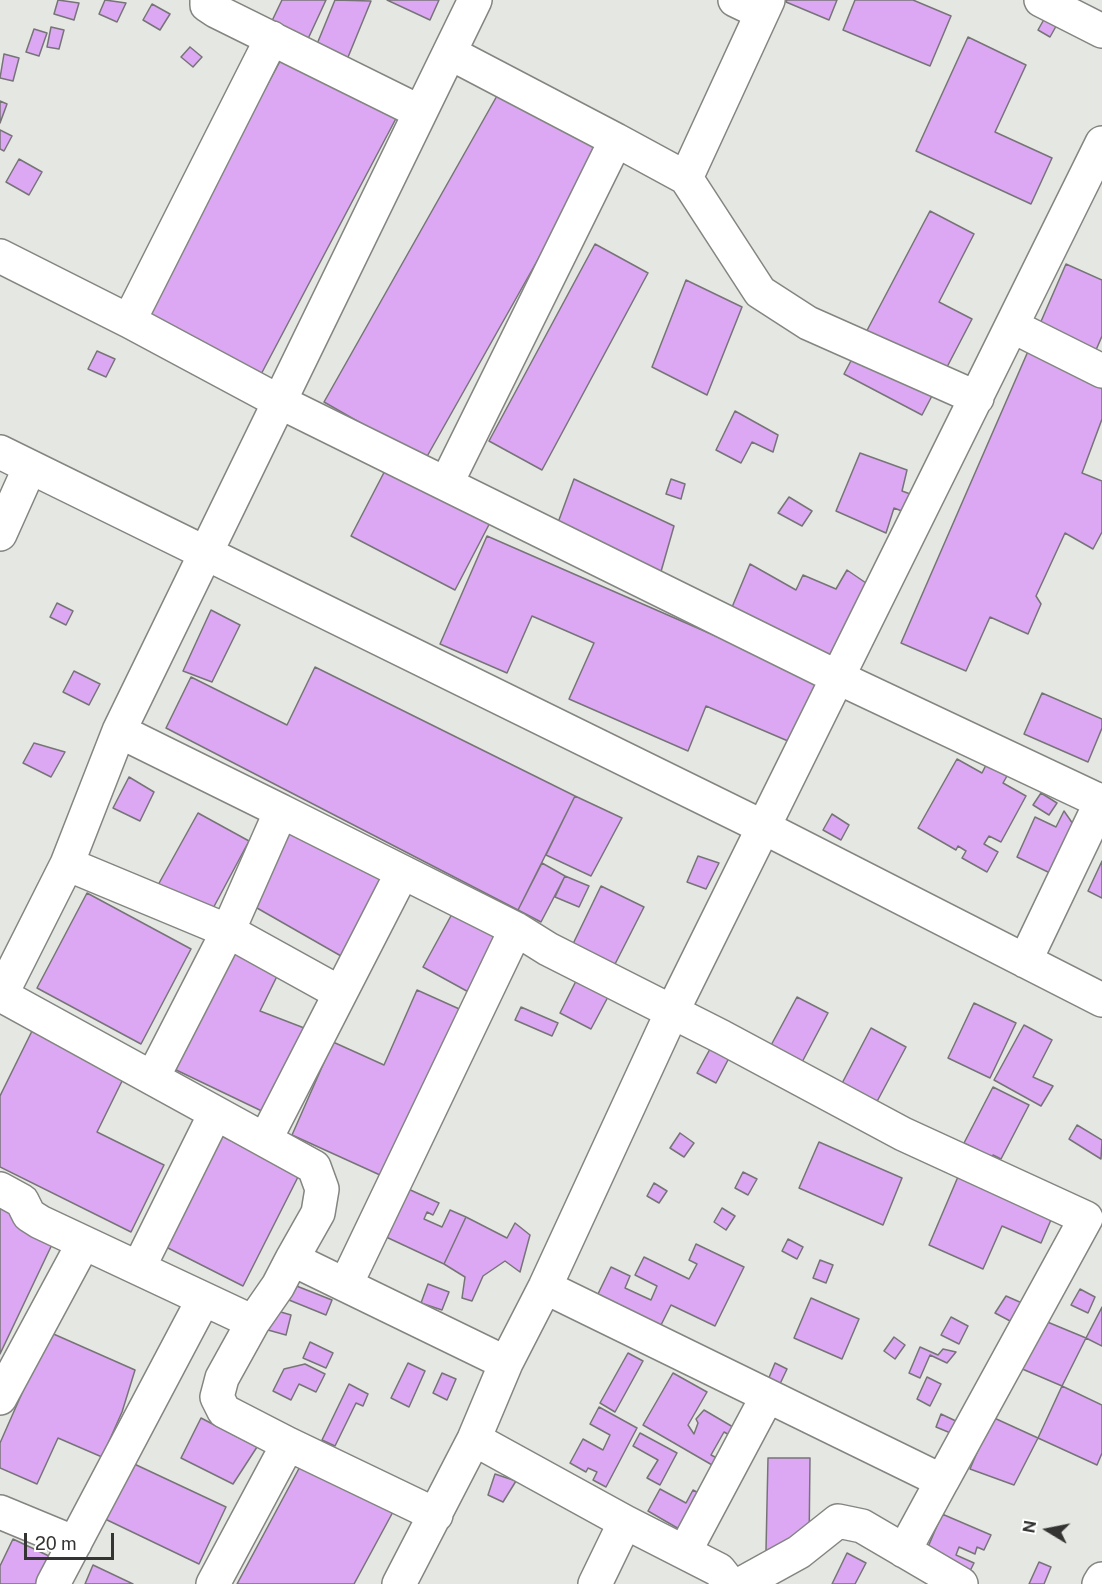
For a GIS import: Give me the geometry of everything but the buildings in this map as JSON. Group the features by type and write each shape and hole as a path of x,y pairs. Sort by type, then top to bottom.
{"street":[{"path":"207,0 207,5 216,11 420,112"},
{"path":"436,1515 224,1411 217,1396 222,1378 253,1322 278,1286 318,1213 322,1189 314,1167 1,996 67,864 119,731 475,0"},
{"path":"1041,0 1102,31"},
{"path":"686,178 755,4"},
{"path":"129,321 272,38"},
{"path":"450,53 686,178 760,292 808,323 977,398"},
{"path":"446,484 616,140"},
{"path":"399,1584 474,1439 506,1363 545,1287 672,1012 1012,326 1094,180 1102,143"},
{"path":"0,256 129,321 280,402 839,678 1102,801 1025,961"},
{"path":"1012,326 1102,371"},
{"path":"0,452 764,827 1102,1000"},
{"path":"0,534 30,466"},
{"path":"119,731 516,929 548,949 903,1134 1094,1222 942,1481 904,1551"},
{"path":"153,1077 228,931 281,811"},
{"path":"67,864 228,931 340,993"},
{"path":"265,1140 402,873"},
{"path":"346,1284 516,929"},
{"path":"140,1267 215,1114"},
{"path":"0,1189 22,1201 29,1215 83,1244 140,1267 203,1300 253,1322"},
{"path":"0,1398 83,1244"},
{"path":"292,1259 506,1363"},
{"path":"545,1287 942,1481"},
{"path":"53,1584 203,1300"},
{"path":"685,1551 767,1397"},
{"path":"474,1439 625,1522 719,1570 730,1584"},
{"path":"213,1584 288,1444"},
{"path":"0,1512 75,1543"},
{"path":"741,1584 799,1552 838,1521 862,1526 961,1584"},
{"path":"595,1584 625,1522"},
{"path":"1099,1584 1102,1579"}]}
